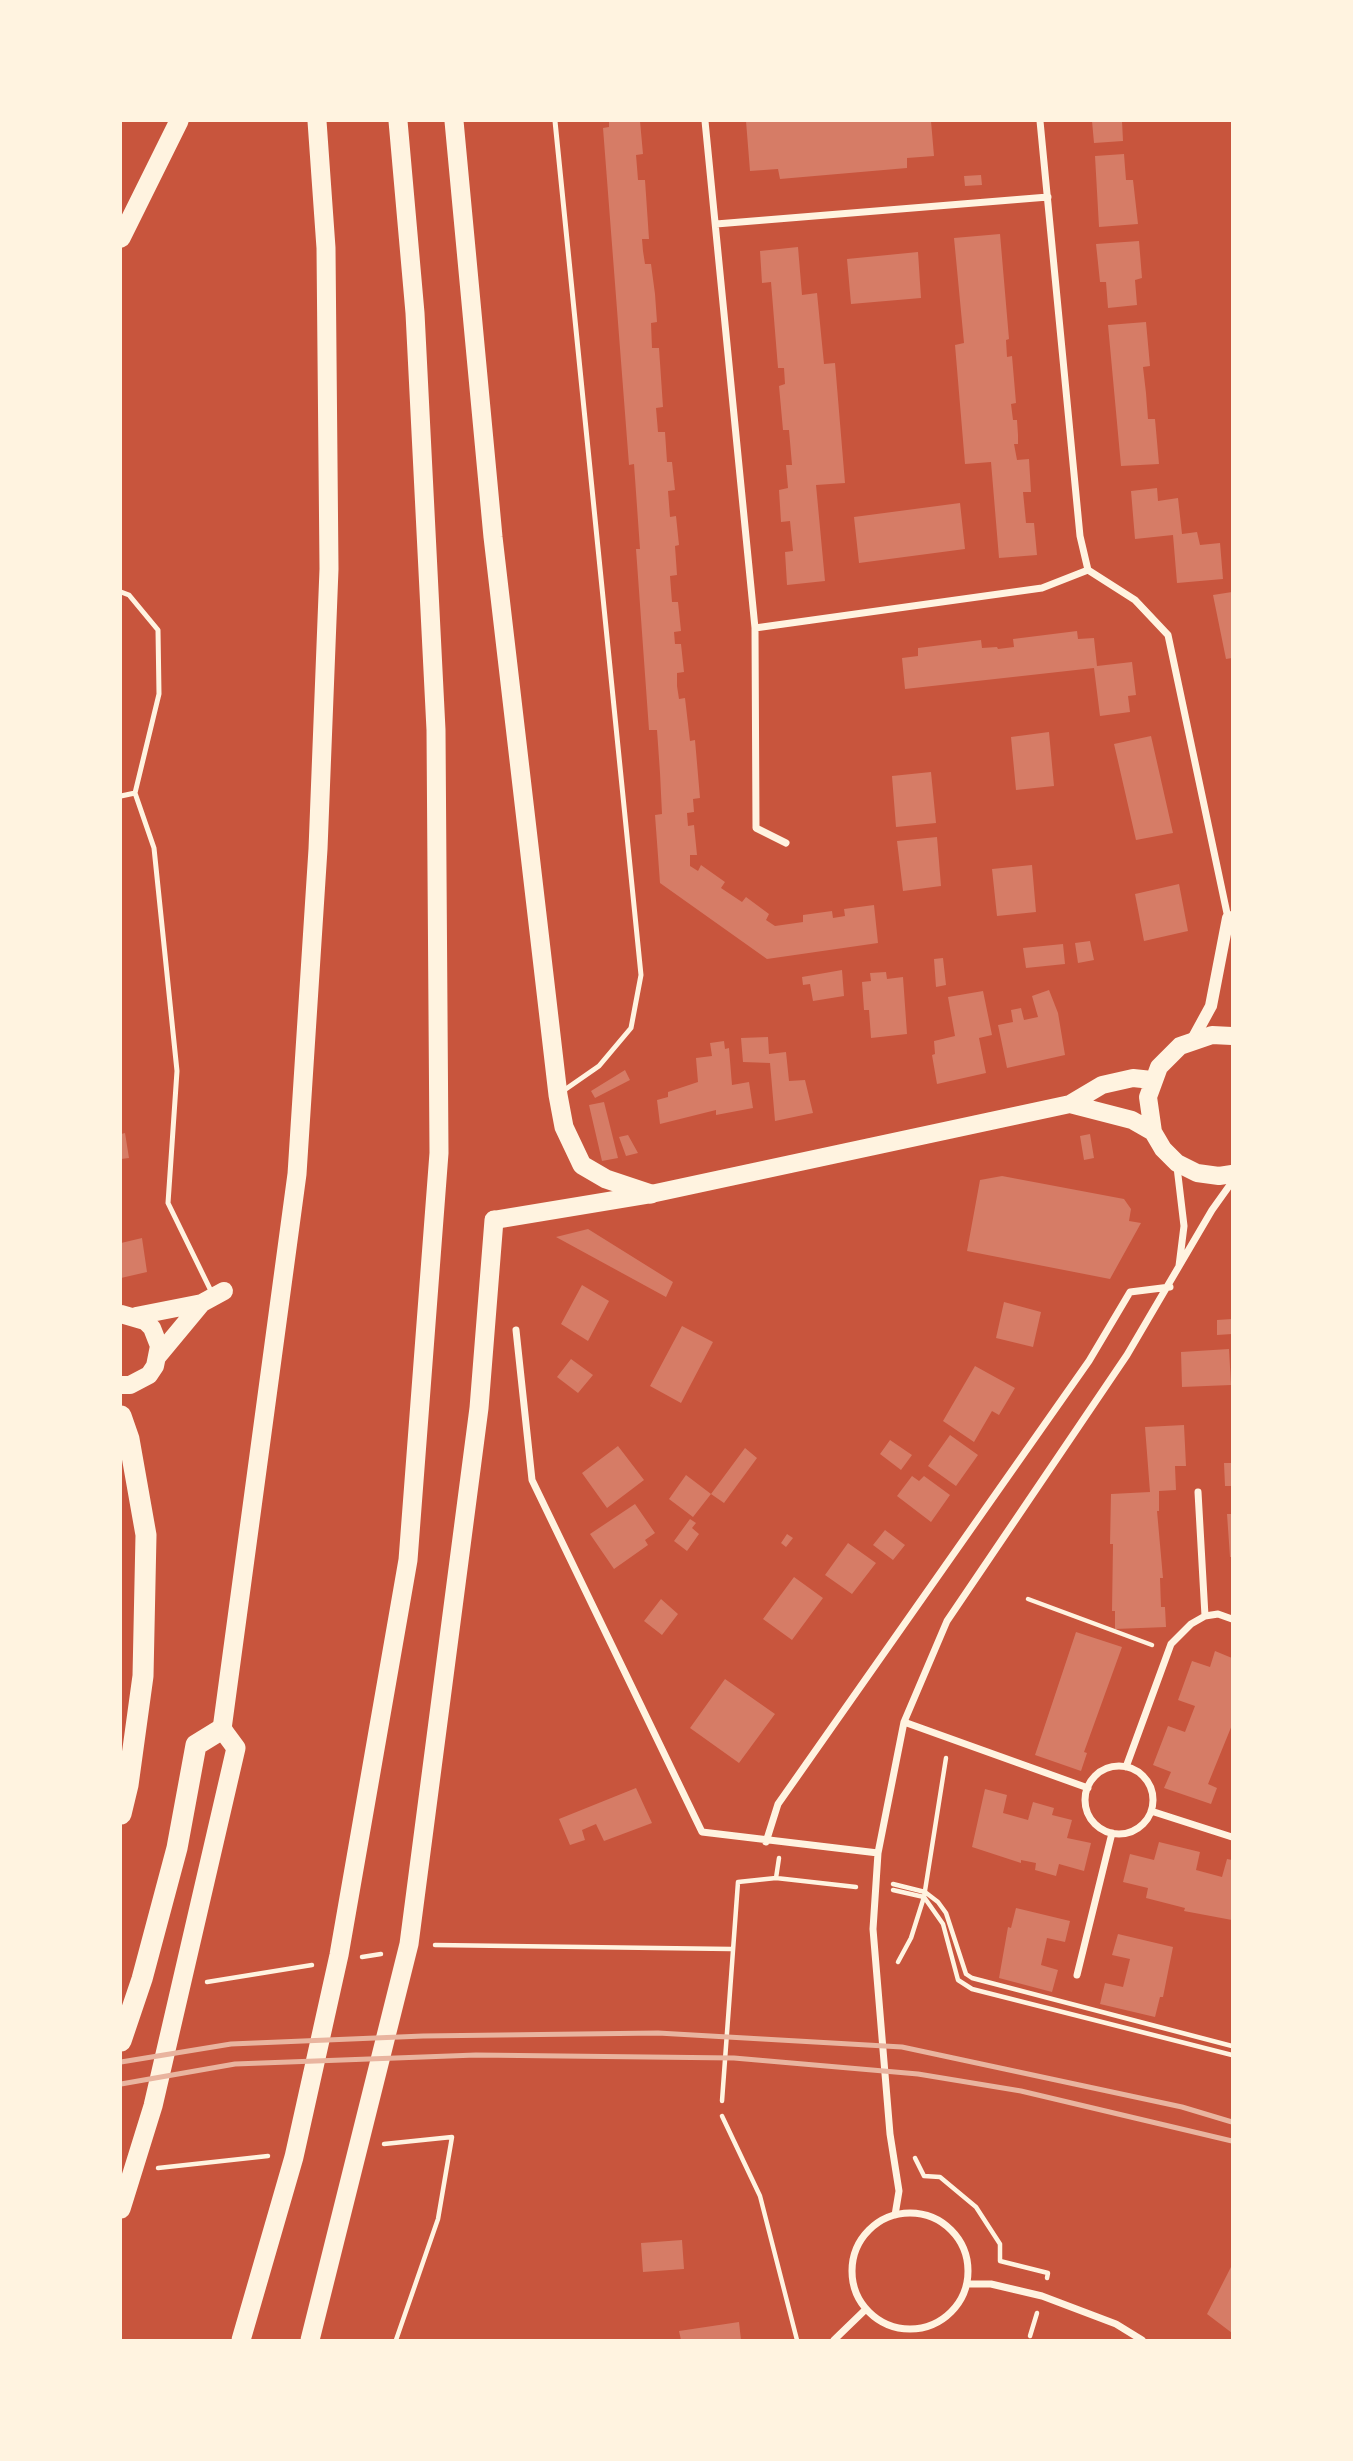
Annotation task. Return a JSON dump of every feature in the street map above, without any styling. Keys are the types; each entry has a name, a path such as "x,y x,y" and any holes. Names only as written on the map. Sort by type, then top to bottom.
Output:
{"highway":[{"path":"121,238 179,121"},
{"path":"124,2200 153,2106 188,1965 236,1748 222,1729 297,1174 318,849 329,569 326,248 317,121"},
{"path":"241,2340 294,2157 339,1955 408,1560 439,1153 436,730 415,313 398,121"},
{"path":"454,121 493,537 564,1127 582,1165 606,1179 651,1194"},
{"path":"310,2340 409,1944 478,1408 494,1220"},
{"path":"121,1416 129,1439 146,1535 143,1676 128,1786 121,1814"},
{"path":"121,2041 142,1979 177,1848 196,1745 222,1729"}],"main road":[{"path":"1232,1037 1212,1035 1193,1039 1169,1055 1152,1080 1148,1097 1153,1132 1163,1149 1177,1163 1197,1173 1219,1176 1232,1174"},
{"path":"494,1220 651,1194 1070,1104 1102,1085 1133,1078 1152,1080"},
{"path":"1070,1104 1132,1120 1153,1132"},
{"path":"129,1315 213,1296"},
{"path":"121,1385 130,1385 149,1375 158,1356 213,1296"},
{"path":"129,1315 152,1328 159,1346 158,1356"}],"street":[{"path":"705,121 755,628 756,828 786,843"},
{"path":"1040,121 1080,536 1088,570 1135,600 1168,635 1230,918 1211,1006 1193,1039"},
{"path":"716,223 1048,197"},
{"path":"755,628 1042,588 1088,570"},
{"path":"1177,1163 1184,1226 1179,1268"},
{"path":"895,2215 899,2191 890,2134 873,1929 878,1853 904,1722 947,1621 1127,1355 1170,1287 1223,1192 1232,1182"},
{"path":"766,1842 778,1804 1089,1361 1130,1293 1170,1287"},
{"path":"516,1330 532,1480 702,1832 766,1842 878,1853"},
{"path":"1198,1492 1205,1616"},
{"path":"1126,1766 1171,1644 1191,1624 1205,1616 1218,1614 1232,1619"},
{"path":"904,1722 1088,1788"},
{"path":"1116,1766 1126,1766 1146,1778 1153,1800 1151,1811 1140,1827 1112,1833 1093,1821 1086,1799 1088,1788 1099,1773 1116,1766"},
{"path":"1151,1811 1232,1836"},
{"path":"1077,1975 1112,1833"},
{"path":"895,2215 924,2216 951,2229 962,2245 968,2265 967,2284 960,2302 948,2316 933,2325 914,2330 896,2328 879,2321 866,2309 855,2292 852,2273 854,2254 863,2237 877,2223 895,2215"},
{"path":"967,2284 991,2284 1042,2296 1116,2324 1142,2340"},
{"path":"834,2340 866,2309"}],"lane":[{"path":"555,121 641,975 631,1028 599,1066 558,1094"},
{"path":"121,592 129,595 158,630 159,694 135,793 154,848 177,1071 168,1203 213,1296"},
{"path":"121,796 135,793"}],"path":[{"path":"1028,1599 1168,1651"},
{"path":"898,1972 897,1958 911,1937 925,1895 947,1756"},
{"path":"722,2101 738,1882 776,1878 874,1886 902,1885 925,1895 946,1913 966,1974 972,1978 1232,2046"},
{"path":"925,1895 943,1924 958,1980 972,1989 1232,2055"},
{"path":"722,2116 760,2196 797,2340"},
{"path":"396,2340 438,2219 452,2137"},
{"path":"911,2146 924,2176 940,2177 976,2207 1000,2244 1000,2261 1048,2273 1030,2336"}],"building":[{"path":"609,121 640,121 643,154 636,155 638,180 645,180 649,239 642,239 645,264 651,264 655,294 657,322 651,323 652,348 659,348 663,407 656,408 658,432 665,432 667,462 672,462 675,490 668,491 670,517 676,516 679,545 675,546 677,575 670,576 672,602 678,602 681,631 674,632 675,644 681,644 684,672 677,673 677,686 679,699 685,698 690,741 695,740 700,798 693,799 694,812 687,813 688,826 694,825 697,855 690,855 690,866 698,871 701,865 725,882 721,888 742,902 746,897 769,914 766,920 775,926 803,922 803,915 832,911 833,918 845,916 844,909 874,905 878,943 767,959 660,883 655,815 662,814 660,773 657,730 649,730 636,549 640,549 634,464 629,465 603,128 609,127"},
{"path":"746,121 931,121 934,156 907,158 907,168 780,179 778,169 750,171"},
{"path":"1092,121 1122,121 1123,141 1094,143"},
{"path":"1124,154 1126,180 1133,180 1138,224 1099,227 1095,156"},
{"path":"981,175 982,185 965,186 964,176"},
{"path":"1000,234 1009,339 1006,340 1007,357 1012,356 1016,403 1011,404 1013,420 1017,420 1018,444 1014,444 1017,460 1029,459 1031,492 1023,492 1026,523 1034,523 1037,555 999,558 991,462 965,464 955,345 964,343 954,238"},
{"path":"1139,241 1142,278 1135,280 1137,305 1108,308 1106,282 1100,282 1096,244"},
{"path":"798,247 802,295 817,293 824,364 835,363 845,483 816,485 825,581 787,585 785,552 793,551 790,521 781,522 779,490 788,488 786,465 792,465 789,430 783,430 779,386 785,384 784,368 778,368 771,282 762,283 760,251"},
{"path":"918,252 921,298 851,304 847,259"},
{"path":"1146,322 1150,366 1143,367 1148,419 1155,419 1159,464 1121,466 1108,325"},
{"path":"1157,488 1158,501 1178,498 1182,534 1197,532 1200,545 1220,543 1223,579 1177,583 1173,535 1135,539 1131,491"},
{"path":"960,503 965,549 859,563 854,517"},
{"path":"1232,592 1232,658 1226,659 1213,595"},
{"path":"1077,631 1078,639 1094,638 1097,666 1132,662 1136,695 1128,696 1130,712 1100,716 1094,668 905,689 902,658 918,656 918,648 981,640 982,648 998,649 1014,647 1013,639"},
{"path":"1049,732 1054,786 1016,790 1011,737"},
{"path":"1151,736 1173,833 1136,840 1114,744"},
{"path":"931,772 936,823 896,827 892,776"},
{"path":"937,837 941,886 903,891 897,841"},
{"path":"1032,865 1036,912 997,916 992,869"},
{"path":"1179,884 1188,931 1144,941 1135,894"},
{"path":"1090,941 1094,960 1078,963 1075,943"},
{"path":"1063,944 1065,964 1026,968 1023,948"},
{"path":"943,958 946,985 936,987 934,959"},
{"path":"842,970 844,996 813,1001 810,984 803,985 802,977"},
{"path":"886,972 887,979 903,977 907,1034 871,1038 869,1010 864,1010 862,982 871,981 870,973"},
{"path":"1049,990 1058,1013 1065,1055 1007,1068 998,1025 1013,1022 1011,1010 1021,1008 1024,1020 1038,1017 1032,996"},
{"path":"983,991 992,1035 979,1038 986,1073 937,1084 932,1055 935,1054 934,1041 955,1036 948,997"},
{"path":"768,1037 769,1054 786,1052 789,1081 805,1080 813,1113 775,1121 770,1063 743,1062 741,1038"},
{"path":"724,1041 725,1049 729,1048 732,1085 749,1082 753,1108 716,1115 716,1110 660,1124 657,1100 668,1097 668,1092 698,1082 696,1058 712,1056 710,1043"},
{"path":"625,1070 630,1080 595,1098 591,1091"},
{"path":"604,1102 618,1158 602,1161 589,1105"},
{"path":"125,1133 129,1158 121,1159 121,1134"},
{"path":"1090,1134 1094,1158 1084,1160 1080,1136"},
{"path":"628,1135 638,1153 626,1156 619,1137"},
{"path":"1002,1176 1124,1199 1131,1209 1129,1221 1141,1223 1110,1279 967,1251 980,1180"},
{"path":"588,1229 673,1282 666,1297 556,1237"},
{"path":"142,1238 147,1272 121,1278 121,1243"},
{"path":"582,1285 609,1301 588,1341 561,1324"},
{"path":"1004,1302 1041,1312 1033,1347 996,1338"},
{"path":"1232,1319 1232,1334 1217,1335 1217,1320"},
{"path":"682,1326 713,1342 681,1403 650,1386"},
{"path":"1229,1349 1231,1385 1182,1387 1181,1352"},
{"path":"571,1359 593,1375 578,1393 557,1377"},
{"path":"975,1366 1015,1388 999,1415 992,1411 974,1442 943,1421"},
{"path":"1184,1425 1186,1466 1175,1466 1176,1490 1159,1491 1157,1511 1163,1578 1160,1578 1161,1607 1165,1607 1166,1627 1115,1629 1115,1611 1112,1611 1113,1544 1110,1544 1111,1494 1150,1492 1145,1427"},
{"path":"950,1435 978,1455 956,1486 928,1466"},
{"path":"890,1440 912,1455 901,1470 880,1454"},
{"path":"618,1446 644,1480 607,1508 582,1473"},
{"path":"745,1448 757,1458 724,1503 711,1494"},
{"path":"1224,1463 1232,1463 1232,1486 1225,1486"},
{"path":"686,1475 711,1494 693,1517 669,1499"},
{"path":"912,1476 919,1481 924,1476 950,1495 931,1522 897,1496"},
{"path":"635,1504 655,1533 645,1540 648,1545 614,1569 590,1534"},
{"path":"1227,1514 1232,1514 1232,1557 1230,1557"},
{"path":"690,1519 696,1523 692,1528 699,1534 687,1551 674,1541"},
{"path":"885,1530 905,1545 893,1560 873,1545"},
{"path":"787,1534 793,1538 786,1547 781,1543"},
{"path":"848,1543 876,1563 852,1594 825,1575"},
{"path":"794,1577 823,1598 792,1640 763,1619"},
{"path":"661,1599 678,1614 662,1635 644,1621"},
{"path":"1076,1632 1122,1647 1084,1752 1087,1753 1081,1771 1035,1755"},
{"path":"1215,1651 1232,1658 1232,1725 1208,1784 1217,1788 1211,1804 1164,1788 1171,1772 1153,1765 1168,1726 1185,1732 1195,1706 1178,1700 1192,1661 1210,1667"},
{"path":"725,1679 775,1714 739,1763 690,1728"},
{"path":"636,1788 652,1823 604,1841 596,1824 582,1830 585,1840 570,1845 559,1819"},
{"path":"985,1789 1007,1795 1003,1813 1028,1820 1033,1802 1054,1808 1052,1815 1072,1820 1067,1838 1091,1843 1084,1871 1059,1864 1056,1876 1035,1870 1036,1863 1021,1860 1021,1863 972,1847"},
{"path":"1159,1842 1200,1852 1196,1870 1222,1877 1227,1859 1232,1860 1232,1920 1184,1911 1185,1908 1146,1898 1148,1888 1123,1882 1130,1854 1154,1860"},
{"path":"1016,1908 1070,1921 1065,1942 1047,1938 1041,1965 1058,1970 1052,1992 999,1978 1008,1927 1011,1928"},
{"path":"1118,1934 1173,1947 1163,1997 1160,1997 1155,2017 1100,2004 1105,1983 1123,1987 1130,1959 1112,1955"},
{"path":"682,2240 684,2269 643,2272 641,2243"},
{"path":"1232,2265 1232,2333 1207,2314"},
{"path":"739,2322 741,2340 681,2340 679,2331"}],"railway":[{"path":"121,2062 231,2044 423,2036 658,2033 902,2047 1182,2107 1232,2122"},
{"path":"121,2084 235,2064 476,2055 734,2058 918,2074 1021,2091 1232,2141"}]}
